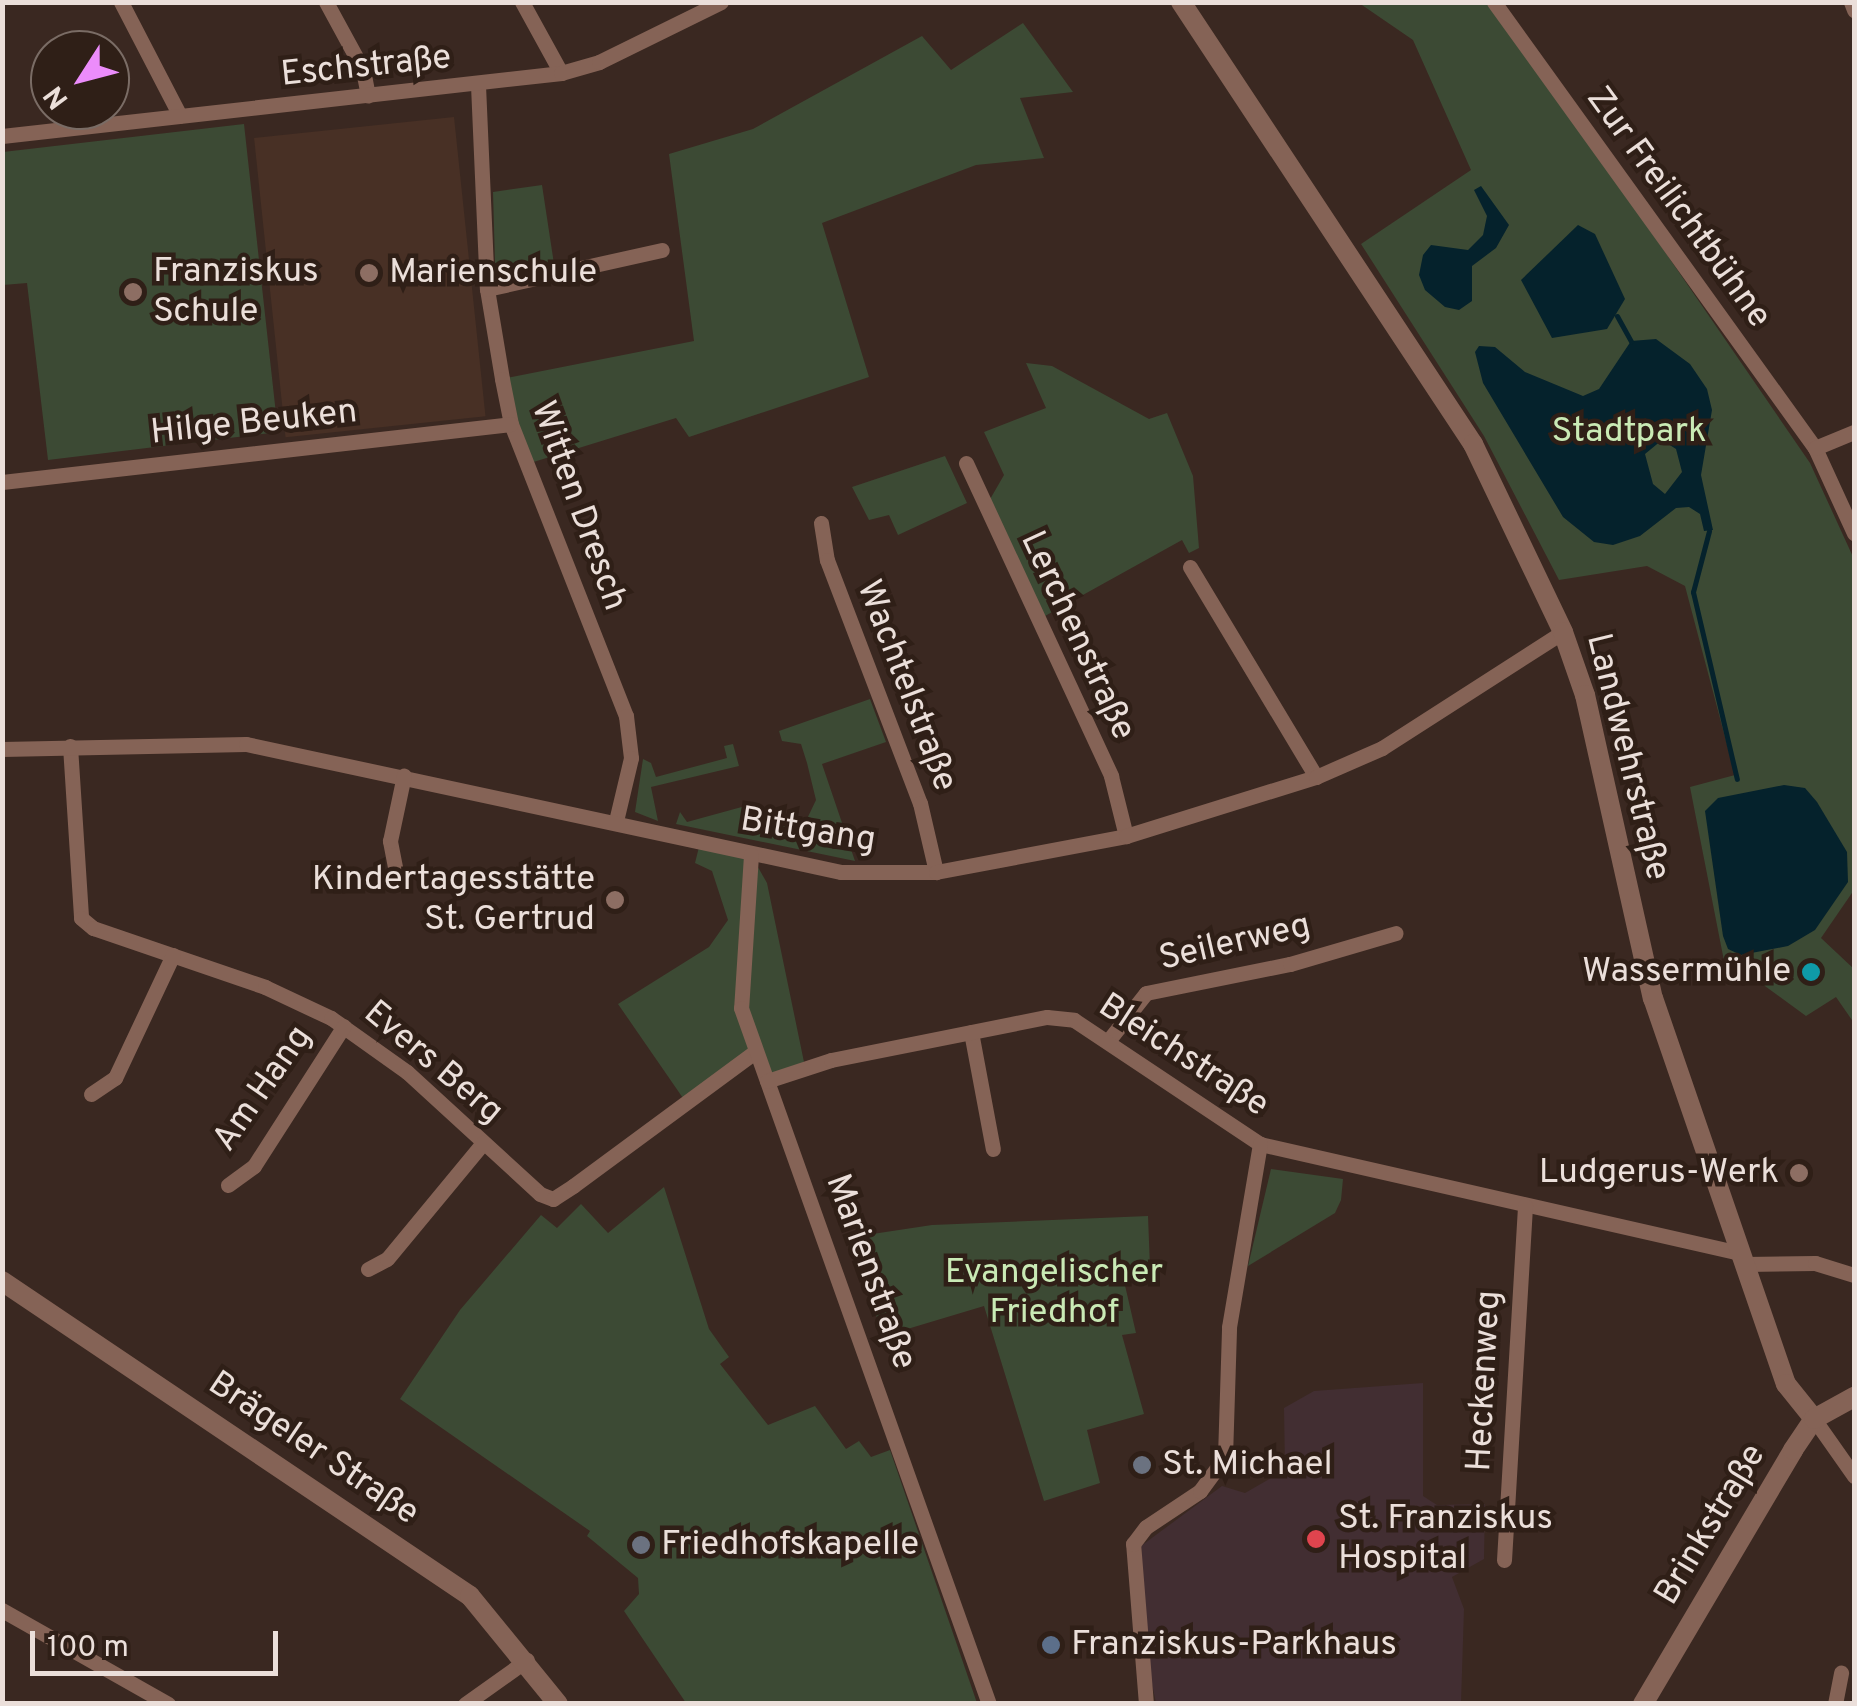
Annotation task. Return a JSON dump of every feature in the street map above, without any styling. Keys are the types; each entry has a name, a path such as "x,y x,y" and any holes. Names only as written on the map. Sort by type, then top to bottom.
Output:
{"street":[{"path":"121,2 180,116"},
{"path":"326,2 363,70 368,96"},
{"path":"522,2 560,73"},
{"name":"Landwehrstraße","path":"1181,2 1474,444 1562,632 1584,695 1646,976 1786,1384 1814,1419"},
{"name":"Zur Freilichtbühne","path":"1494,2 1815,448 1854,533"},
{"path":"1852,2 1854,10"},
{"name":"Eschstraße","path":"2,136 560,73 715,4"},
{"name":"Witten Dresch","path":"478,85 487,289 512,424 626,716 631,758 616,821"},
{"path":"487,289 662,250"},
{"name":"Hilge Beuken","path":"2,482 512,424"},
{"path":"1815,448 1854,432"},
{"name":"Lerchenstraße","path":"966,463 1111,776 1126,836"},
{"name":"Wachtelstraße","path":"820,522 827,560 920,804 936,872"},
{"path":"1190,567 1316,777"},
{"name":"Bittgang","path":"2,750 246,744 841,872 936,872 1126,836 1316,777 1382,748 1562,632"},
{"name":"Evers Berg","path":"70,746 81,918 93,928 265,987 344,1026 407,1072 483,1144 554,1200 755,1052"},
{"path":"396,872 390,841 404,775"},
{"name":"Marienstraße","path":"751,855 738,988 755,1052 989,1704"},
{"name":"Seilerweg","path":"1108,1041 1146,993 1290,964 1396,933"},
{"path":"91,1094 115,1078 173,955"},
{"name":"Bleichstraße","path":"766,1082 831,1060 1047,1017 1074,1020 1260,1144 1743,1258 1815,1263 1854,1275"},
{"name":"Am Hang","path":"228,1184 254,1166 344,1026"},
{"path":"971,1032 993,1150"},
{"path":"368,1269 388,1258 483,1144"},
{"path":"1146,1704 1133,1544 1146,1527 1200,1491 1226,1457 1229,1327 1260,1144"},
{"name":"Heckenweg","path":"1504,1560 1524,1206"},
{"name":"Brägeler Straße","path":"2,1280 458,1588 527,1660 558,1704"},
{"path":"1854,1397 1814,1419 1854,1476"},
{"name":"Brinkstraße","path":"1643,1704 1814,1419"},
{"path":"2,1610 168,1704"},
{"path":"465,1704 527,1660"},
{"path":"1835,1704 1841,1673"}],"shaded area":[{"name":"Marienschule","path":"454,117 485,416 286,437 254,138"},
{"name":"St. Franziskus Hospital","path":"1423,1383 1423,1496 1437,1505 1485,1504 1484,1559 1452,1577 1464,1609 1461,1703 1156,1703 1146,1655 1141,1546 1222,1486 1245,1493 1285,1470 1284,1408 1314,1391"}],"green space":[{"name":"Stadtpark","path":"1359,3 1494,3 1810,463 1854,559 1854,890 1821,938 1854,969 1854,1023 1836,997 1806,1016 1736,965 1725,966 1690,787 1735,775 1685,586 1647,566 1559,580 1484,436 1361,244 1471,170 1413,40"},
{"path":"1023,23 1073,92 1020,98 1044,158 976,165 822,223 869,377 689,437 676,418 527,464 502,379 694,341 669,154 753,129 922,36 951,70"},
{"name":"Franziskus Schule","path":"244,124 278,432 48,460 27,283 3,285 3,152"},
{"path":"542,185 554,264 504,273 495,263 493,192"},
{"path":"1026,363 1052,366 1149,419 1167,413 1193,476 1199,548 1189,553 1182,540 1045,616 989,501 1004,475 984,432 1046,408"},
{"path":"945,456 967,503 898,535 889,515 869,520 852,487"},
{"path":"870,699 886,742 822,764 855,861 676,824 680,812 687,822 749,805 755,825 784,818 787,826 806,821 816,800 807,763 801,744 782,741 779,731"},
{"path":"733,744 739,766 651,787 658,821 635,812 643,759 651,763 656,777 727,758 724,746"},
{"path":"700,843 751,855 767,883 804,1062 767,1081 755,1053 685,1101 618,1004 709,947 728,920 712,871 695,863"},
{"path":"1271,1169 1343,1179 1341,1200 1335,1213 1248,1266"},
{"path":"664,1187 709,1329 729,1357 720,1364 768,1425 815,1406 846,1449 859,1441 871,1457 890,1450 977,1703 686,1703 624,1611 639,1594 638,1578 587,1536 590,1531 400,1399 460,1310 541,1215 557,1228 581,1204 608,1233"},
{"name":"Evangelischer Friedhof","path":"1148,1216 1150,1267 1121,1268 1136,1333 1122,1335 1144,1414 1087,1430 1100,1483 1044,1501 984,1306 884,1336 846,1238 932,1225"}],"water":[{"path":"1481,186 1509,225 1496,248 1472,266 1472,301 1459,310 1445,307 1425,290 1419,275 1423,255 1431,245 1468,250 1483,235 1487,216 1474,190"},
{"path":"1578,225 1595,234 1625,299 1607,329 1552,338 1521,280"},
{"path":"1656,339 1690,364 1707,389 1712,410 1701,475 1713,530 1704,531 1700,514 1689,507 1676,508 1640,536 1613,545 1594,542 1563,517 1483,383 1475,352 1479,346 1495,347 1525,372 1583,396 1599,389 1631,341","holes":["1662,440 1676,449 1682,472 1665,494 1653,484 1645,454"]},
{"path":"1784,785 1805,788 1817,802 1847,852 1848,882 1815,930 1788,946 1741,955 1728,949 1723,936 1705,811 1718,798"}],"waterway":[{"path":"1617,316 1631,341"},
{"path":"1709,531 1693,592 1737,779"}],"place":[{"name":"Marienschule","path":"369,273"},
{"name":"Franziskus Schule","path":"133,292"},
{"name":"Kindertagesstätte St. Gertrud","path":"615,900"},
{"name":"Wassermühle","path":"1811,972"},
{"name":"Ludgerus-Werk","path":"1799,1173"},
{"name":"St. Michael","path":"1142,1465"},
{"name":"St. Franziskus Hospital","path":"1316,1539"},
{"name":"Friedhofskapelle","path":"641,1545"},
{"name":"Franziskus-Parkhaus","path":"1051,1645"}]}
